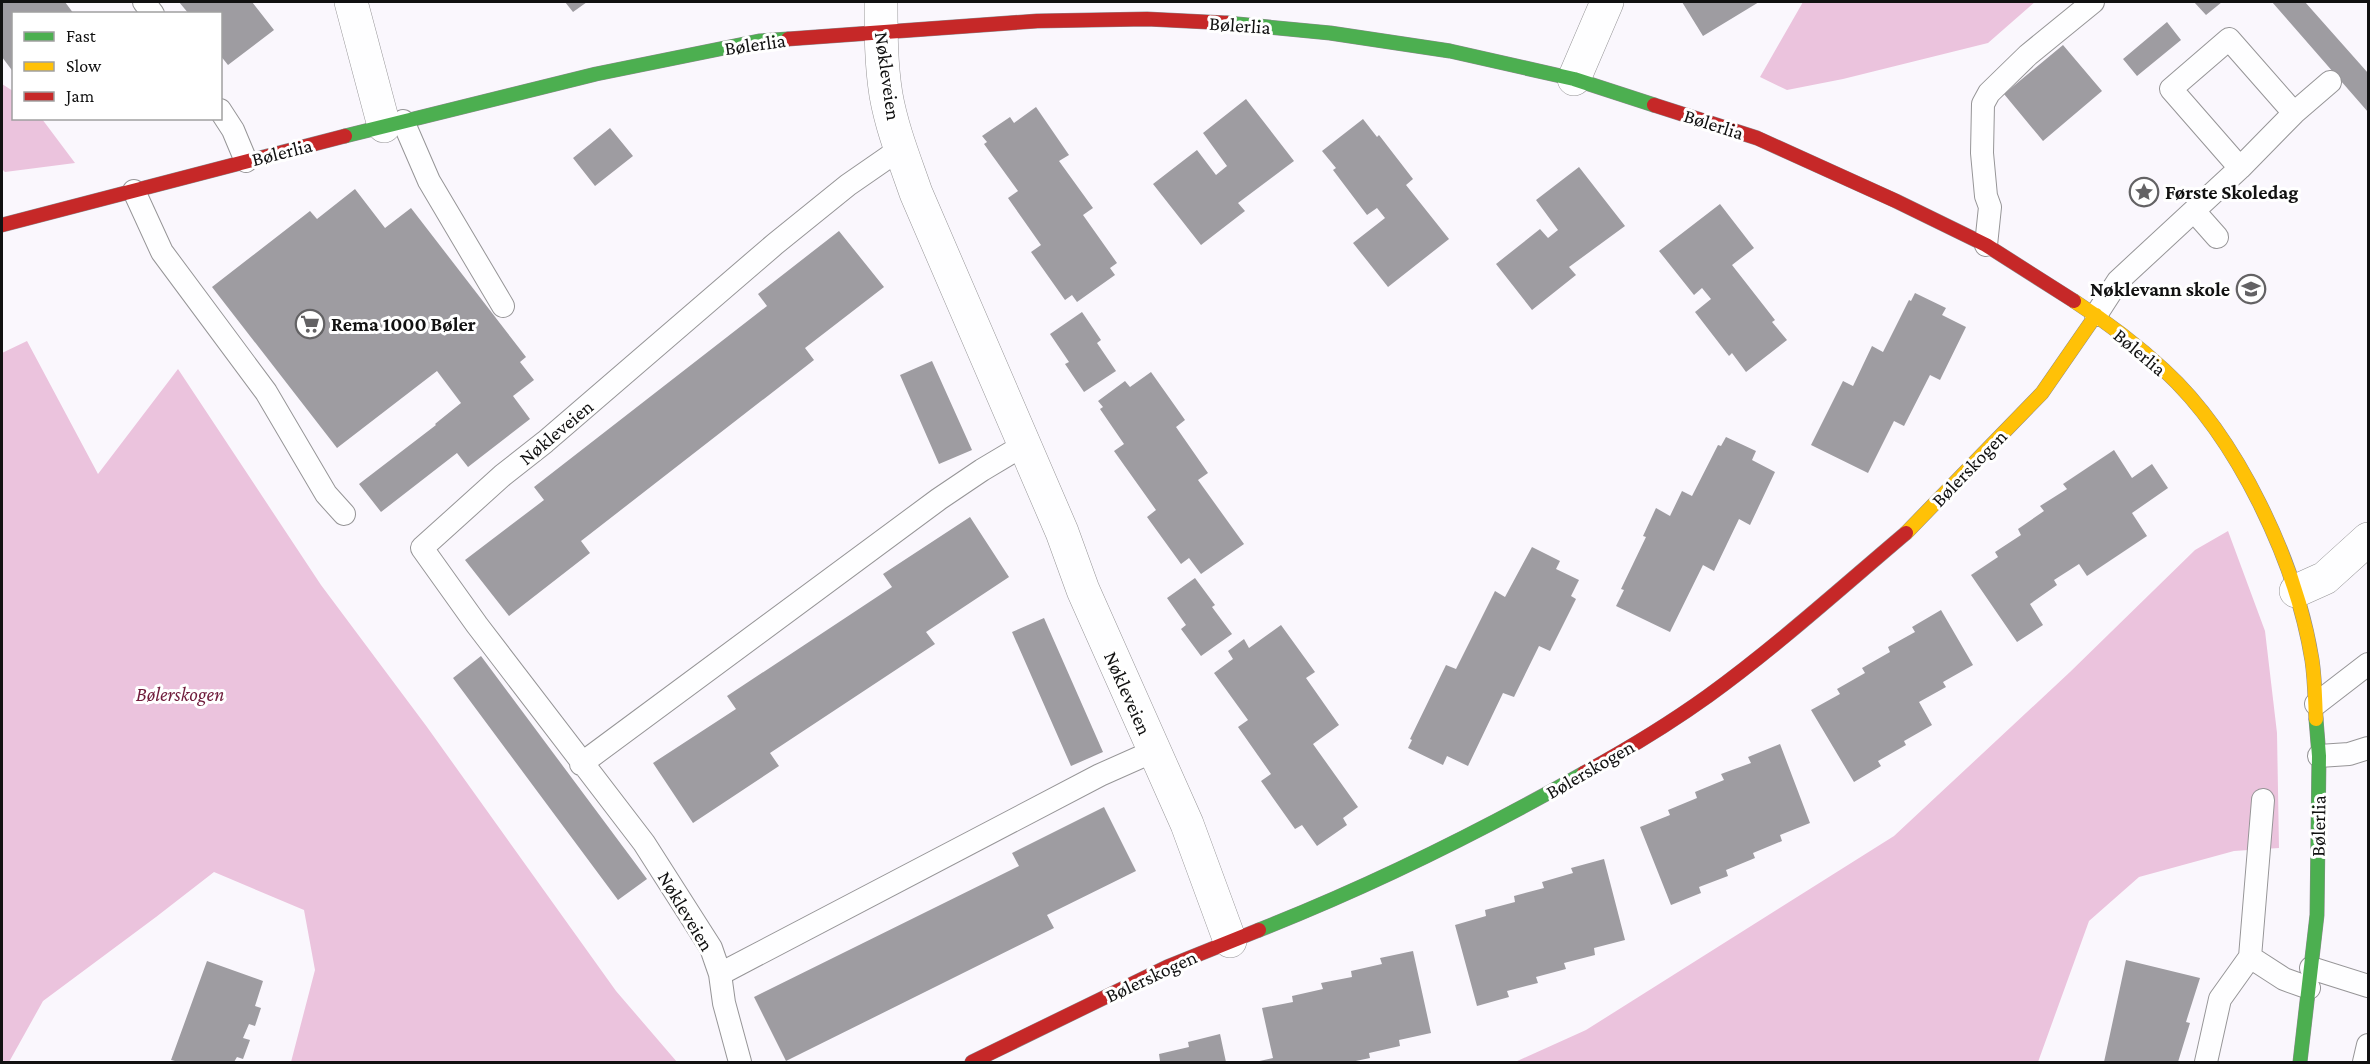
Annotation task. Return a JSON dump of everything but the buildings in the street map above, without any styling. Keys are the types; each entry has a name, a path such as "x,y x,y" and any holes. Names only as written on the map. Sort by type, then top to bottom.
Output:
{"street":[{"path":"351,2 394,123"},
{"path":"1574,79 1607,2"},
{"name":"Bølerlia","path":"3,222 596,74 881,17 1048,21 1147,19 1244,24 1330,33 1450,51 1574,79 1757,138 1986,245 2096,315 2164,370 2192,400 2219,435 2268,523 2296,591 2312,661 2319,756 2317,915 2300,1062"},
{"name":"Nøkleveien","path":"881,17 886,96 900,149 916,194 1062,532 1083,590 1186,824 1230,941"},
{"name":"Bølerskogen","path":"972,1062 1167,967 1341,898 1494,824 1624,751 1708,696 1907,532 2042,393 2096,315"},
{"path":"2296,591 2325,578 2368,539"}],"lane":[{"path":"1986,245 1990,207 1986,196 1982,153 1983,104 1989,93 2028,55 2093,2"},
{"path":"2240,168 2171,89 2229,39 2294,113"},
{"path":"2096,315 2118,281 2240,168 2294,113 2330,82"},
{"path":"222,113 233,130 246,161"},
{"path":"394,123 503,306"},
{"name":"Nøkleveien","path":"720,974 711,948 644,843 581,764 422,548 503,475 545,442 775,244 848,185 900,149"},
{"path":"134,191 162,252 266,392 326,494 344,514"},
{"path":"2194,211 2217,237"},
{"path":"581,764 939,499 1024,445"},
{"path":"2316,705 2368,664"},
{"path":"2319,756 2349,754 2368,748"},
{"path":"740,1062 724,1003 720,974 1100,775 1154,751"},
{"path":"2206,1062 2220,999 2250,957 2264,800"},
{"path":"2250,957 2284,979 2310,979 2368,986"},
{"path":"2364,1062 2368,1045"}],"green space":[{"path":"1803,2 2035,2 1988,43 1843,79 1787,90 1760,77"},
{"path":"2,84 12,90 12,120 43,120 75,163 5,172 2,169"},
{"name":"Bølerskogen","path":"27,341 98,474 178,369 321,585 427,727 616,991 677,1062 291,1062 315,970 304,910 214,872 43,1001 9,1062 2,1062 2,353"},
{"path":"2228,531 2265,631 2277,733 2279,848 2234,851 2139,877 2089,921 2038,1062 1515,1062 1586,1030 1894,836 2070,672 2195,550"}],"traffic: fast":[{"path":"1227,23 1330,33 1450,51 1574,79 1654,105"},
{"path":"345,136 596,74 759,41 788,39"},
{"path":"2300,1062 2317,915 2319,756 2316,719"},
{"path":"1259,930 1343,895 1424,857 1505,817 1584,773"}],"traffic: slow":[{"path":"2074,301 2120,333 2164,370 2191,398 2216,430 2239,466 2260,504 2293,583 2312,660 2316,719"},
{"path":"1906,533 2042,393 2096,315"}],"traffic: jam":[{"path":"788,39 1037,21 1147,19 1227,23"},
{"path":"1654,105 1757,138 1896,201 1986,245 2074,301"},
{"path":"2,225 345,136"},
{"path":"1584,773 1663,727 1734,677 1906,533"},
{"path":"972,1062 1167,967 1259,930"}],"place":[{"name":"Første Skoledag","path":"2144,192"},
{"name":"Nøklevann skole","path":"2251,289"},
{"name":"Rema 1000 Bøler","path":"310,324"}]}
